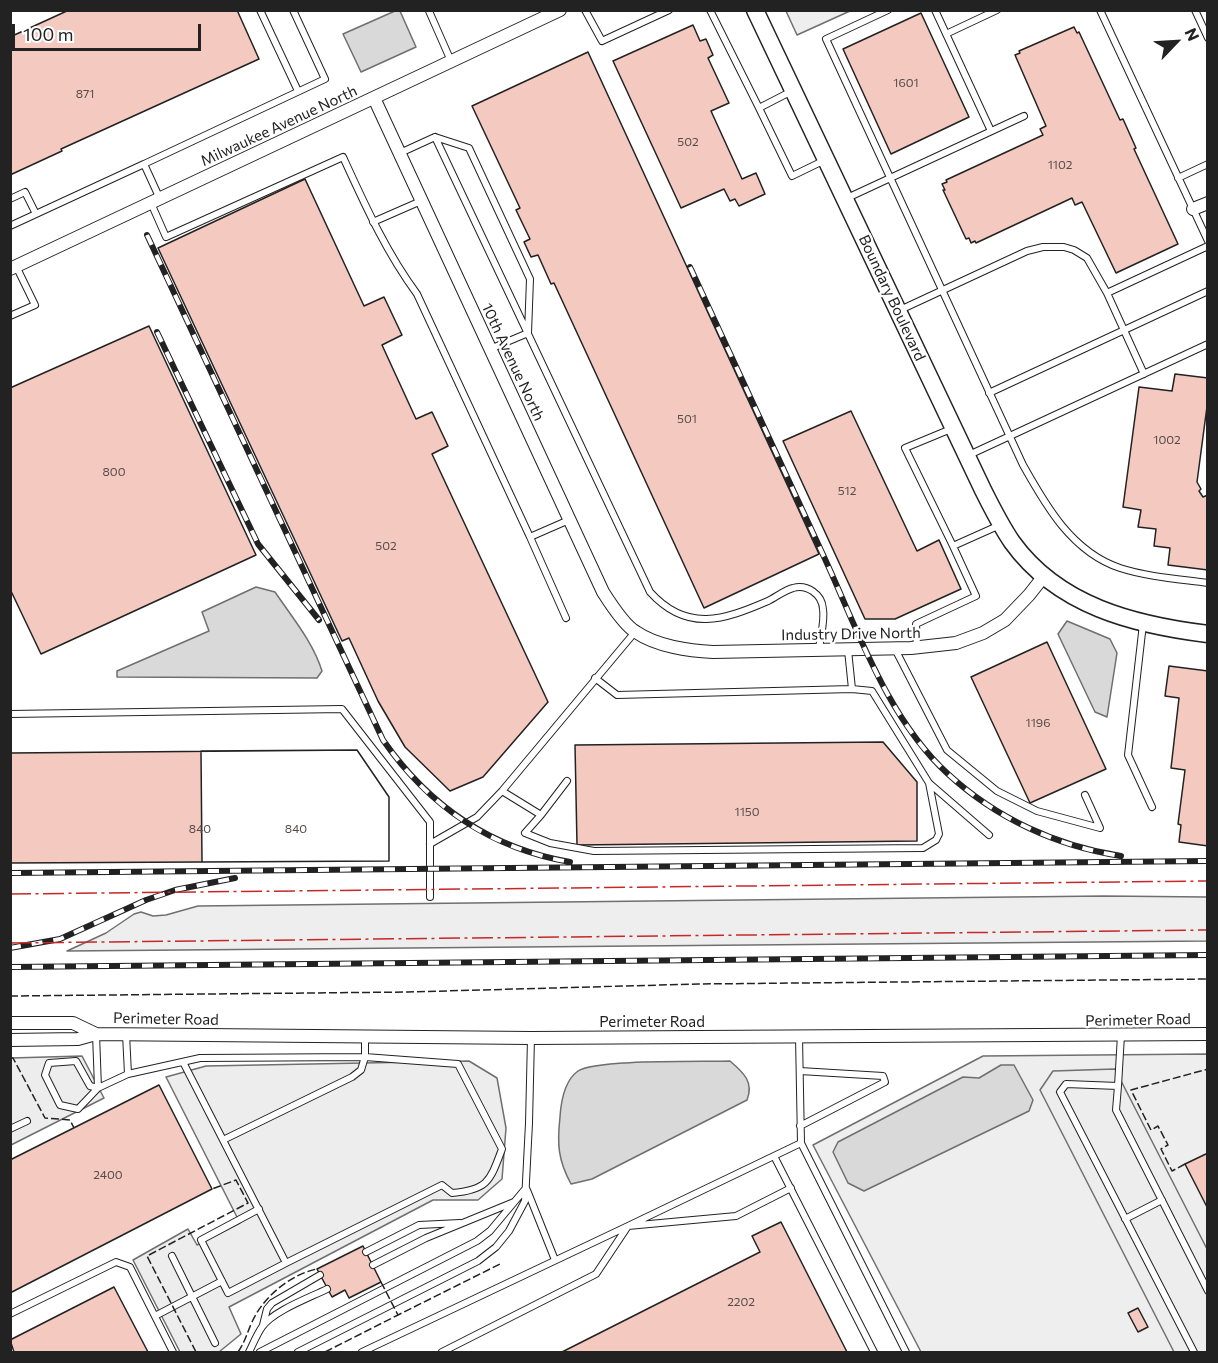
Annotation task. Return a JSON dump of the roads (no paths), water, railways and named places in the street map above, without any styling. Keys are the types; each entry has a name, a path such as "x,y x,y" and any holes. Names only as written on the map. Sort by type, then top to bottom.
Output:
{"street":[{"name":"Milwaukee Avenue North","path":"13,267 560,10"},
{"name":"Boundary Boulevard","path":"755,10 1001,525 1026,559 1044,576 1076,598 1119,618 1208,634"},
{"name":"10th Avenue North","path":"374,98 609,602 635,632"},
{"path":"1193,209 1208,203"},
{"name":"Industry Drive North","path":"635,632 676,648 699,651 895,649 956,644 995,627 1014,612 1044,576"},
{"name":"Perimeter Road","path":"10,1023 73,1023 96,1034"},
{"name":"Perimeter Road","path":"10,1040 78,1040 96,1034 531,1038 1208,1034"}],"lane":[{"path":"260,10 298,91"},
{"path":"10,226 325,79 293,10"},
{"path":"430,10 451,62"},
{"path":"585,10 602,41 669,10"},
{"path":"710,10 792,176 826,159"},
{"path":"888,10 826,39 942,291 1041,498 1067,532 1104,562 1160,577 1208,583"},
{"path":"935,10 991,131"},
{"path":"946,34 997,10"},
{"path":"1100,10 1208,241"},
{"path":"1195,10 1207,34"},
{"path":"759,108 792,91"},
{"path":"845,199 1024,116"},
{"path":"399,153 435,137 470,148 530,279 528,333"},
{"path":"435,137 650,592 663,606 678,615 696,620 714,619 747,610 788,590 803,587 817,594 823,608 819,650"},
{"path":"144,164 166,237 343,158 373,222 405,278 417,294 567,618"},
{"path":"1178,178 1208,164"},
{"path":"10,199 25,192 36,214"},
{"path":"373,222 421,201"},
{"path":"898,311 1027,251 1052,246 1074,250 1087,258 1107,293 1144,374"},
{"path":"1107,293 1208,246"},
{"path":"10,316 35,305 13,267"},
{"path":"990,393 1208,291"},
{"path":"490,349 528,333"},
{"path":"967,456 1208,344"},
{"path":"917,648 916,624 976,596 905,448 953,428"},
{"path":"530,537 570,520"},
{"path":"953,546 1001,525"},
{"path":"1143,624 1128,755 1152,807"},
{"path":"430,844 477,817 502,791 635,632"},
{"path":"895,649 947,750 997,791 1036,811 1100,828 1085,795"},
{"path":"848,650 852,689"},
{"path":"595,678 617,694 852,689 872,691 929,783 989,835"},
{"path":"10,714 342,709 430,822 430,897"},
{"path":"567,781 525,833 550,843 594,851 923,848 936,840 939,834 929,783"},
{"path":"502,791 541,815"},
{"path":"96,1034 98,1089"},
{"path":"126,1034 128,1074"},
{"path":"1120,1035 1116,1110 1208,1291"},
{"path":"223,1140 352,1077 361,1070 365,1036"},
{"path":"799,1037 801,1143 906,1353"},
{"path":"298,1353 478,1261 496,1247 509,1231 524,1207 531,1038"},
{"path":"98,1089 90,1086 76,1061 48,1063 45,1075 60,1105 78,1108 98,1089 128,1074 200,1058 364,1058 458,1064 502,1149 493,1173 482,1185 472,1191 452,1193 442,1185 228,1293 201,1240 259,1209"},
{"path":"183,1062 286,1263"},
{"path":"800,1071 883,1076 885,1082 800,1126"},
{"path":"1118,1086 1066,1084 1060,1092 1194,1353"},
{"path":"10,1130 27,1121"},
{"path":"362,1353 801,1143"},
{"path":"774,1156 874,1353"},
{"path":"260,1353 477,1241 490,1231 526,1187"},
{"path":"526,1187 555,1260"},
{"path":"628,1226 736,1216 790,1188"},
{"path":"1125,1219 1162,1200"},
{"path":"372,1265 426,1238 514,1202"},
{"path":"366,1251 419,1225 463,1223"},
{"path":"442,1353 596,1274 628,1226"},
{"path":"172,1256 215,1343"},
{"path":"10,1314 116,1262 130,1268 173,1353"},
{"path":"249,1353 262,1326 267,1309 272,1303 320,1275"},
{"path":"155,1316 222,1281"},
{"path":"262,1326 279,1313 327,1288"}],"railway":[{"path":"147,235 383,740 420,785 463,820 487,835 513,846 570,862"},
{"path":"690,267 876,673 908,727 948,774 986,804 1007,817 1028,828 1073,845 1121,856"},
{"path":"157,332 258,544 319,620"},
{"path":"10,873 1208,861"},
{"path":"10,948 60,939 146,900 175,890 235,878"},
{"path":"10,967 1208,955"}]}
